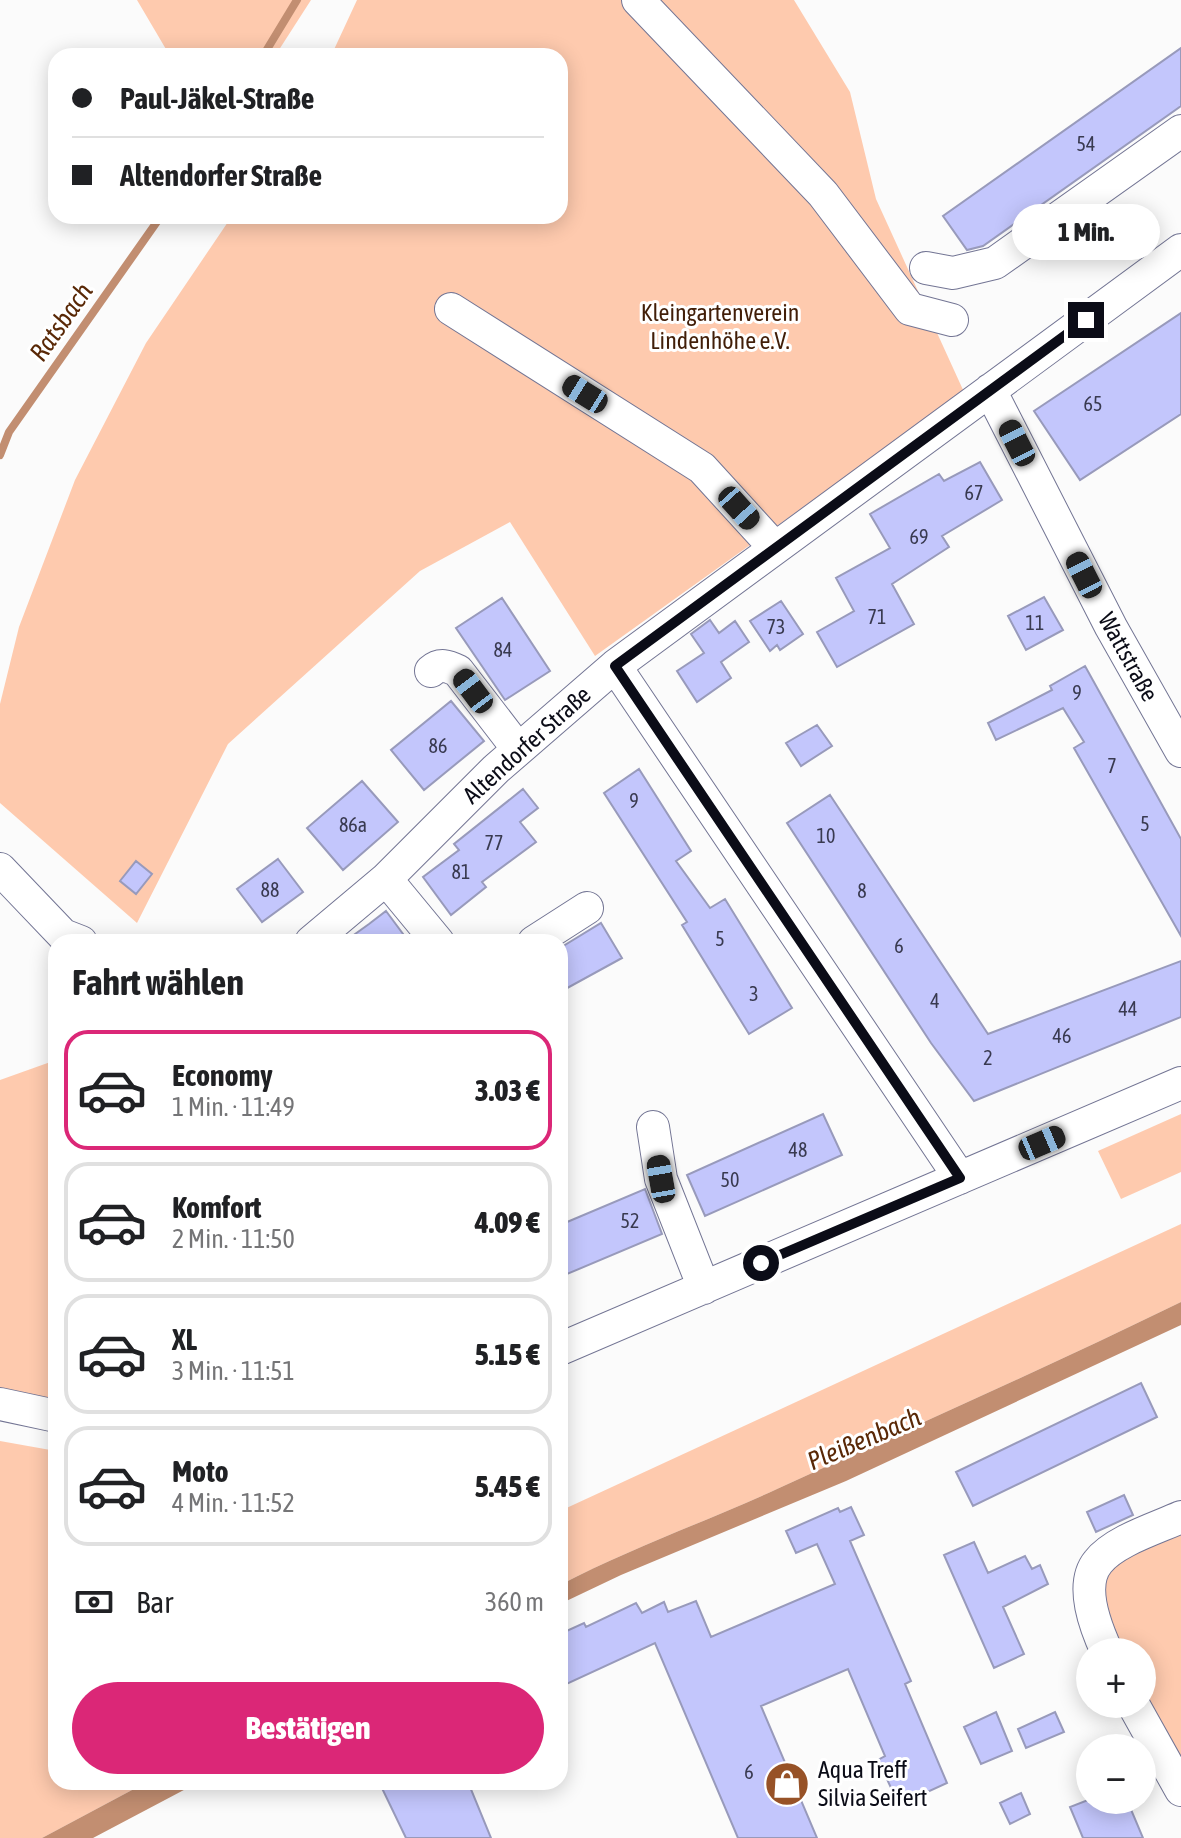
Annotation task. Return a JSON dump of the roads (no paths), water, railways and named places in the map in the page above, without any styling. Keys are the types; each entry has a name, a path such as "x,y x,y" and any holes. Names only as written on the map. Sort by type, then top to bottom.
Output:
{"street":[{"path":"638,0 823,194 910,309 952,320"},
{"path":"926,268 953,273 995,263 1181,131"},
{"name":"Altendorfer Straße","path":"321,934 386,879 518,749 615,666 1181,250"},
{"path":"451,309 702,468 775,548"},
{"name":"Wattstraße","path":"990,390 1111,627 1181,751"},
{"path":"431,671 437,666 447,666 458,671 518,749"},
{"path":"615,666 960,1178"},
{"path":"0,869 62,934"},
{"path":"386,879 431,934"},
{"path":"546,934 587,908"},
{"path":"568,1346 1181,1083"},
{"path":"653,1127 661,1179 704,1288"},
{"path":"0,1404 48,1414"},
{"path":"1102,1638 1091,1606 1090,1581 1097,1562 1118,1546 1181,1517"},
{"path":"1141,1718 1181,1790"}],"waterway":[{"name":"Ratsbach","path":"268,48 297,0"},
{"name":"Ratsbach","path":"0,455 9,432 155,224"}],"place":[{"name":"Aqua Treff Silvia Seifert","path":"787,1784"}],"park label":[{"name":"Kleingartenverein Lindenhöhe e.V.","path":"720,327"}],"water label":[{"name":"Pleißenbach","path":"864,1439"}]}
